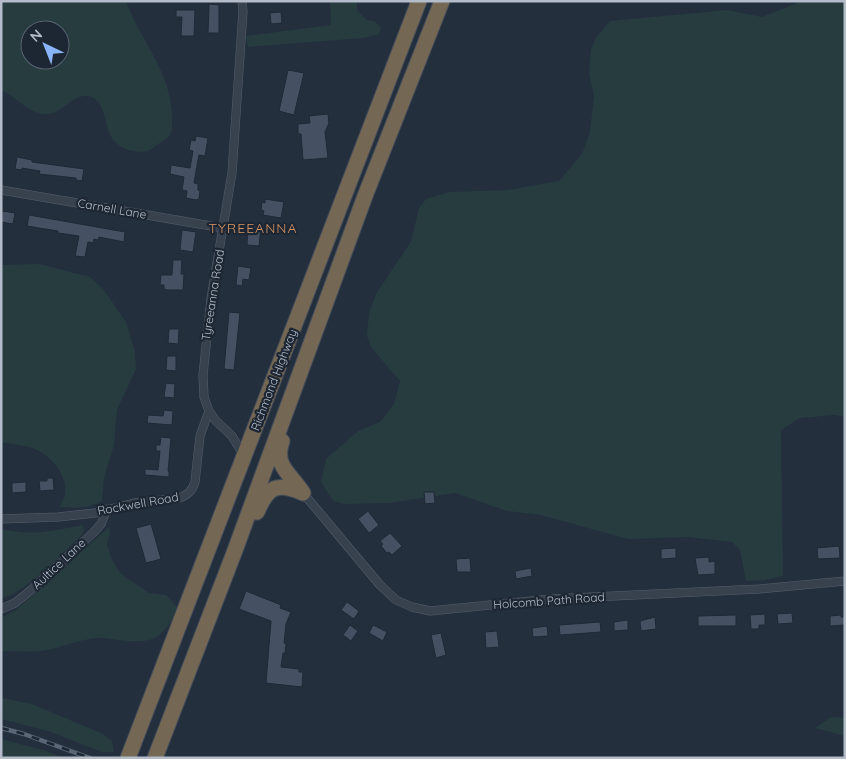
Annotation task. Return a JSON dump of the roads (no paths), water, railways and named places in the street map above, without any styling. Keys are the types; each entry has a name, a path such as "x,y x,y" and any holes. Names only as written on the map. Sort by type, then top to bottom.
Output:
{"highway":[{"name":"Richmond Highway","path":"130,752 419,1"},
{"name":"Richmond Highway","path":"156,756 234,553 365,196 442,1"},
{"path":"303,493 281,463 280,448 352,252 384,148"},
{"path":"234,553 266,496 273,489 281,486 303,493"}],"street":[{"name":"Tyreeanna Road","path":"242,1 243,11 232,173 211,299 203,391 209,411 216,421 232,436 244,456"},
{"name":"Carnell Lane","path":"1,190 223,228"},
{"name":"Rockwell Road","path":"1,519 58,517 95,513 150,500 179,498 190,493 195,482 200,436 209,411"},
{"name":"Holcomb Path Road","path":"303,493 380,585 396,600 412,607 430,611 551,599 759,589 845,581"},
{"name":"Aultice Lane","path":"1,609 15,603 31,590 94,532 101,524 107,510"}],"railway":[{"path":"1,728 24,734 90,758"}],"district":[{"name":"TYREEANNA","path":"253,228"}]}
